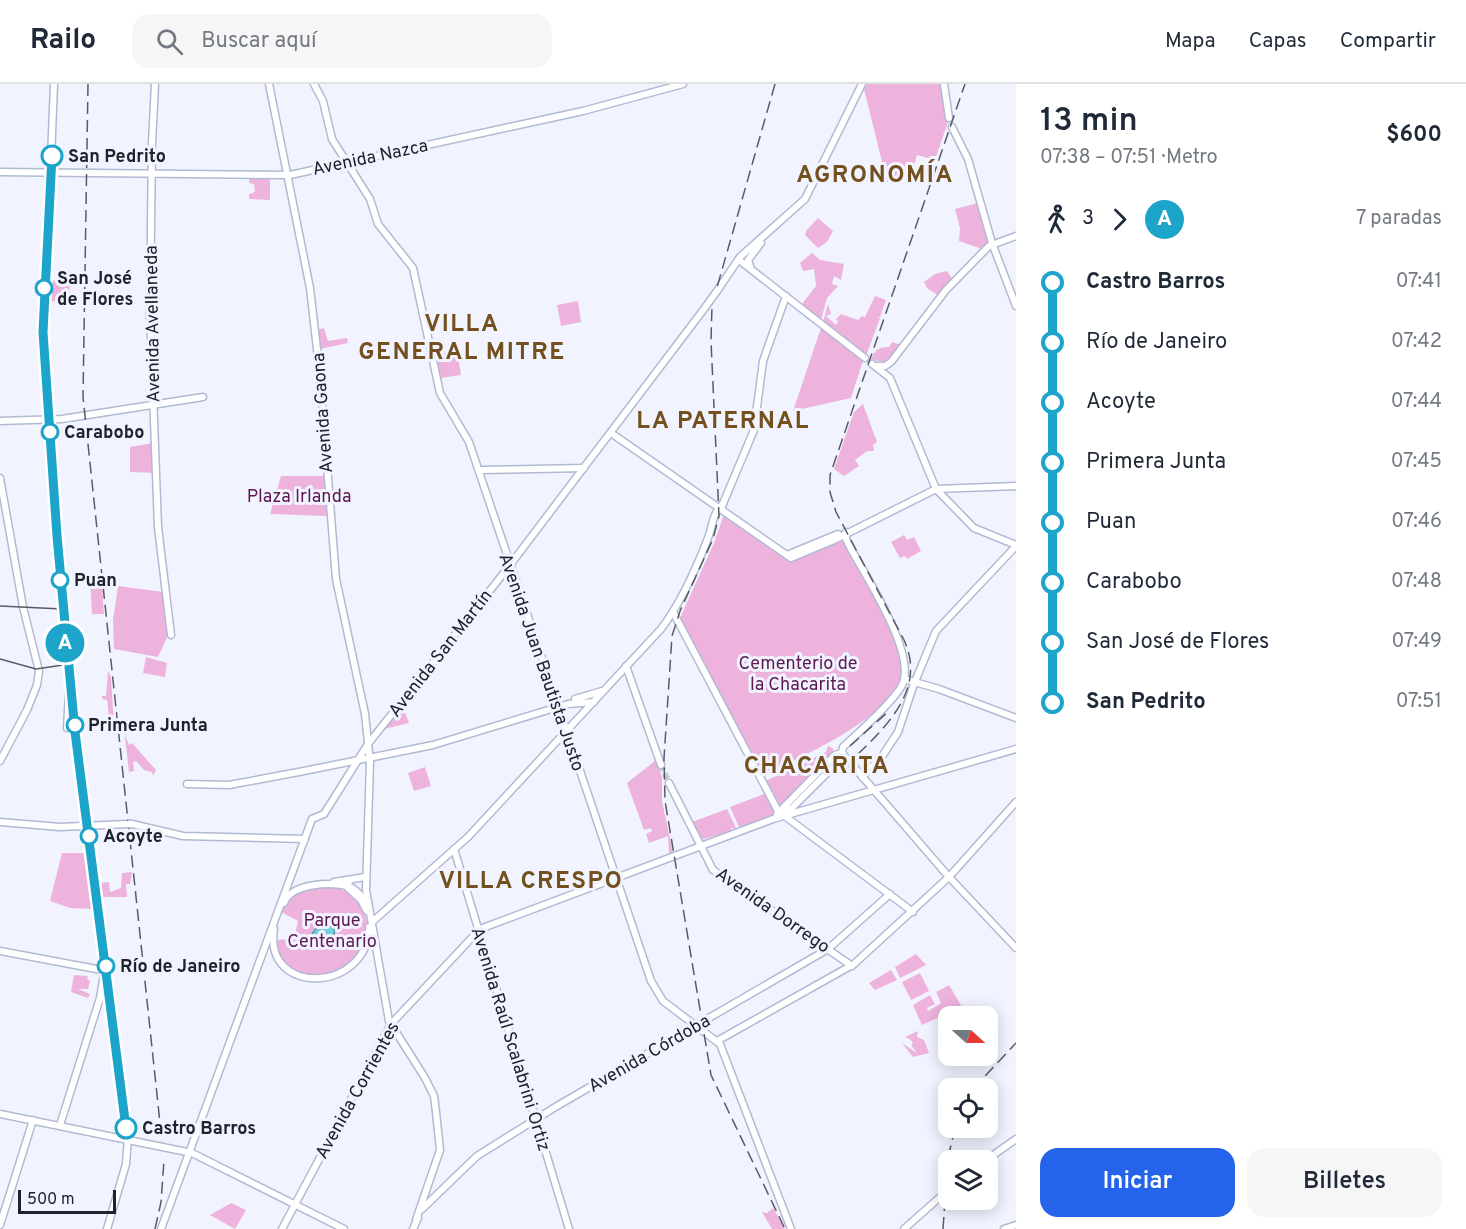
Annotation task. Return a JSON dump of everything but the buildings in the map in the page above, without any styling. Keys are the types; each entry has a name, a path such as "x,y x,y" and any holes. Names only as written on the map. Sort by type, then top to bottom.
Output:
{"main road":[{"path":"54,84 51,172 43,251 43,358 67,660 101,926 105,987 128,1138 126,1164 108,1229"},
{"name":"Avenida Avellaneda","path":"155,84 151,173 150,309 158,527 171,635"},
{"name":"Avenida Gaona","path":"269,84 310,287 320,376 336,579 361,691 369,741 363,893"},
{"name":"Avenida Juan Bautista Justo","path":"316,84 323,101 331,138 373,197 381,223 416,267 443,393 470,437 566,731 655,984 666,1000 718,1040 792,1229"},
{"name":"Avenida Nazca","path":"0,172 287,175 583,111 683,84"},
{"name":"Avenida San Martín","path":"369,741 586,468 668,360 739,260 805,199 834,138 864,84"},
{"name":"Avenida San Martín","path":"739,260 808,200 864,84"},
{"path":"944,84 951,121 965,154 992,243 1016,306"},
{"name":"Avenida Juan Bautista Justo","path":"348,162 370,199 378,224 414,270 440,393 469,442 511,564"},
{"path":"936,489 890,378 872,364 886,364 900,350 946,290 992,243 1016,236"},
{"path":"752,269 747,261 761,243"},
{"path":"739,260 864,358"},
{"path":"372,922 453,852 626,666 673,612 714,514 723,509 757,427 763,361 786,296"},
{"path":"0,421 49,420 203,397"},
{"path":"612,433 788,556 844,536 855,527 936,489 946,492 1013,486"},
{"path":"481,470 586,468"},
{"path":"0,478 23,607 39,671 38,684 24,716 0,760"},
{"path":"863,778 881,761 897,737 936,631 1016,545 976,527 955,507 946,492"},
{"path":"844,536 898,638 904,661 904,679 900,689 859,729 842,757 1016,948"},
{"path":"673,612 784,810 913,912"},
{"path":"67,660 67,728"},
{"path":"626,666 661,765"},
{"path":"904,679 917,680 1016,718"},
{"path":"187,784 231,784 358,760 360,763 436,744 603,691"},
{"path":"568,703 590,703"},
{"path":"161,1229 288,891 305,838 369,741"},
{"path":"784,810 873,790 1016,749"},
{"name":"Avenida Corrientes","path":"784,810 808,782 842,757"},
{"name":"Avenida Corrientes","path":"282,1229 391,1024 477,931 773,819 809,791 842,757"},
{"path":"808,782 805,787 809,791"},
{"name":"Avenida Dorrego","path":"669,783 714,871 825,950 852,966"},
{"path":"718,1040 852,966 949,877 1016,802"},
{"path":"0,822 60,827 130,824 183,836 305,838"},
{"name":"Avenida Raúl Scalabrini Ortiz","path":"453,852 458,861 534,1120 570,1229"},
{"path":"288,891 346,884 364,877"},
{"path":"271,933 281,963 292,973 305,978 318,979 334,976 350,967 365,950 372,922 369,903 363,893 346,884"},
{"path":"346,884 365,906 391,1024"},
{"name":"Avenida Córdoba","path":"416,1220 425,1203 470,1162 534,1120 825,950 890,894"},
{"path":"0,951 105,971"},
{"path":"60,1125 105,987"},
{"name":"Avenida Córdoba","path":"391,1024 424,1076 434,1098 440,1150 413,1229"},
{"path":"0,1114 190,1152 344,1229"},
{"path":"0,1225 32,1122"},
{"path":"998,1153 1014,1142"},
{"path":"908,1227 938,1199"},
{"path":"1004,1229 1016,1225"}],"green space":[{"path":"867,84 941,84 948,122 935,160 917,155 911,175 887,182 864,89"},
{"path":"249,177 270,178 270,200 249,199 249,194 255,192 254,184 249,183"},
{"path":"978,203 988,242 982,249 959,241 960,228 955,209"},
{"path":"818,218 833,231 827,242 818,248 805,235"},
{"path":"812,253 820,260 844,264 841,280 834,276 832,284 838,286 827,298 821,320 802,304 816,286 814,269 803,271 800,263"},
{"path":"947,271 953,280 939,296 927,288 924,282 935,274"},
{"path":"48,280 70,282 69,302 48,301 47,297 53,291"},
{"path":"875,296 886,300 880,317 876,316 880,318 866,356 823,322 828,304 831,314 826,316 836,325 838,321 836,319 841,314 858,320 862,316 865,317"},
{"path":"578,301 581,322 561,326 557,305"},
{"path":"324,328 328,341 347,338 348,343 320,349 317,330"},
{"path":"821,328 863,361 851,398 793,411"},
{"path":"892,342 901,345 886,362 871,360 877,350 889,347"},
{"path":"457,350 461,375 441,378 436,355"},
{"path":"863,404 877,442 873,445 874,451 867,451 855,460 859,466 844,476 834,469 854,412"},
{"path":"153,443 154,473 130,472 130,447"},
{"name":"Plaza Irlanda","path":"281,476 324,476 328,516 270,514"},
{"name":"Cementerio de la Chacarita","path":"724,514 791,560 844,540 891,626 901,654 901,674 892,693 876,710 833,740 771,772 766,770 763,775 680,618 714,543"},
{"path":"904,535 907,540 914,537 921,551 907,559 905,556 900,558 891,542"},
{"path":"90,577 95,584 102,586 104,614 92,614"},
{"path":"118,586 163,592 169,633 158,657 114,649 113,620"},
{"path":"146,657 167,663 165,677 143,673"},
{"path":"108,671 111,677 114,725 109,717 107,700 102,699 102,696 106,696"},
{"path":"402,704 409,723 384,729 383,728"},
{"path":"124,728 128,728 128,734 125,735 129,745 132,743 156,770 153,776 152,772 144,770 136,761 133,762 134,771 129,772"},
{"path":"828,746 833,748 833,753 779,807 766,781 826,752"},
{"path":"656,760 662,777 662,801 673,853 669,854 668,836 649,843 646,834 652,831 651,828 644,830 627,783"},
{"path":"425,767 431,786 414,791 408,773"},
{"path":"764,794 768,795 775,810 772,817 739,827 730,807"},
{"path":"727,809 737,830 733,828 730,830 732,831 700,840 692,822"},
{"path":"62,853 88,853 94,909 70,908 50,901"},
{"path":"132,872 130,884 126,884 127,897 100,897 99,883 109,882 110,892 121,888 122,873"},
{"name":"Parque Centenario","path":"328,886 351,895 359,903 367,923 364,946 354,960 331,977 301,974 288,967 283,961 274,940 294,939 298,921 281,912 293,894 305,889"},
{"path":"916,954 926,965 900,978 895,967"},
{"path":"891,970 897,980 875,990 869,983"},
{"path":"920,973 929,991 911,1000 902,982"},
{"path":"74,975 88,976 87,979 90,981 88,989 78,989 90,994 88,998 71,992"},
{"path":"949,985 961,1006 938,1006 938,1018 922,1025 913,1005 930,995 935,1004 927,1008 928,1011 941,1003 936,992"},
{"path":"918,1031 917,1037 924,1040 929,1053 913,1057 902,1043 917,1053 911,1045 913,1044 911,1040 905,1037"},
{"path":"231,1203 246,1210 235,1229 210,1215"},
{"path":"773,1208 785,1229 772,1229 762,1212 767,1213"}],"water":[{"path":"331,921 335,924 334,935 304,945 317,927 331,927"}],"tunnel":[{"path":"661,765 669,783"}],"tram line":[{"path":"0,606 62,609 68,671"},
{"path":"0,659 36,669 63,665"}],"railway":[{"path":"88,84 83,397 162,1142"},
{"path":"775,84 712,305 711,341 719,516 713,539 680,611 672,636 664,758 665,801 711,1075 785,1229"},
{"path":"858,754 892,717 901,703 907,689 910,657 904,640 836,512 830,492 830,475 965,84"},
{"path":"850,746 890,710"},
{"path":"983,1078 1016,1043"},
{"path":"943,1229 948,1158 953,1138"},
{"path":"155,1229 161,1202 164,1160"}],"metro line":[{"name":"A","path":"52,156 46,250 43,358 64,627 75,732 126,1128"}],"place":[{"name":"San Pedrito","path":"52,156"},
{"name":"San José de Flores","path":"44,288"},
{"name":"Carabobo","path":"50,432"},
{"name":"Puan","path":"60,580"},
{"name":"Primera Junta","path":"75,725"},
{"name":"Acoyte","path":"89,836"},
{"name":"Río de Janeiro","path":"106,966"},
{"name":"Castro Barros","path":"126,1128"}],"district":[{"name":"AGRONOMÍA","path":"875,174"},
{"name":"VILLA GENERAL MITRE","path":"462,337"},
{"name":"LA PATERNAL","path":"723,420"},
{"name":"CHACARITA","path":"817,765"},
{"name":"VILLA CRESPO","path":"531,880"}]}
